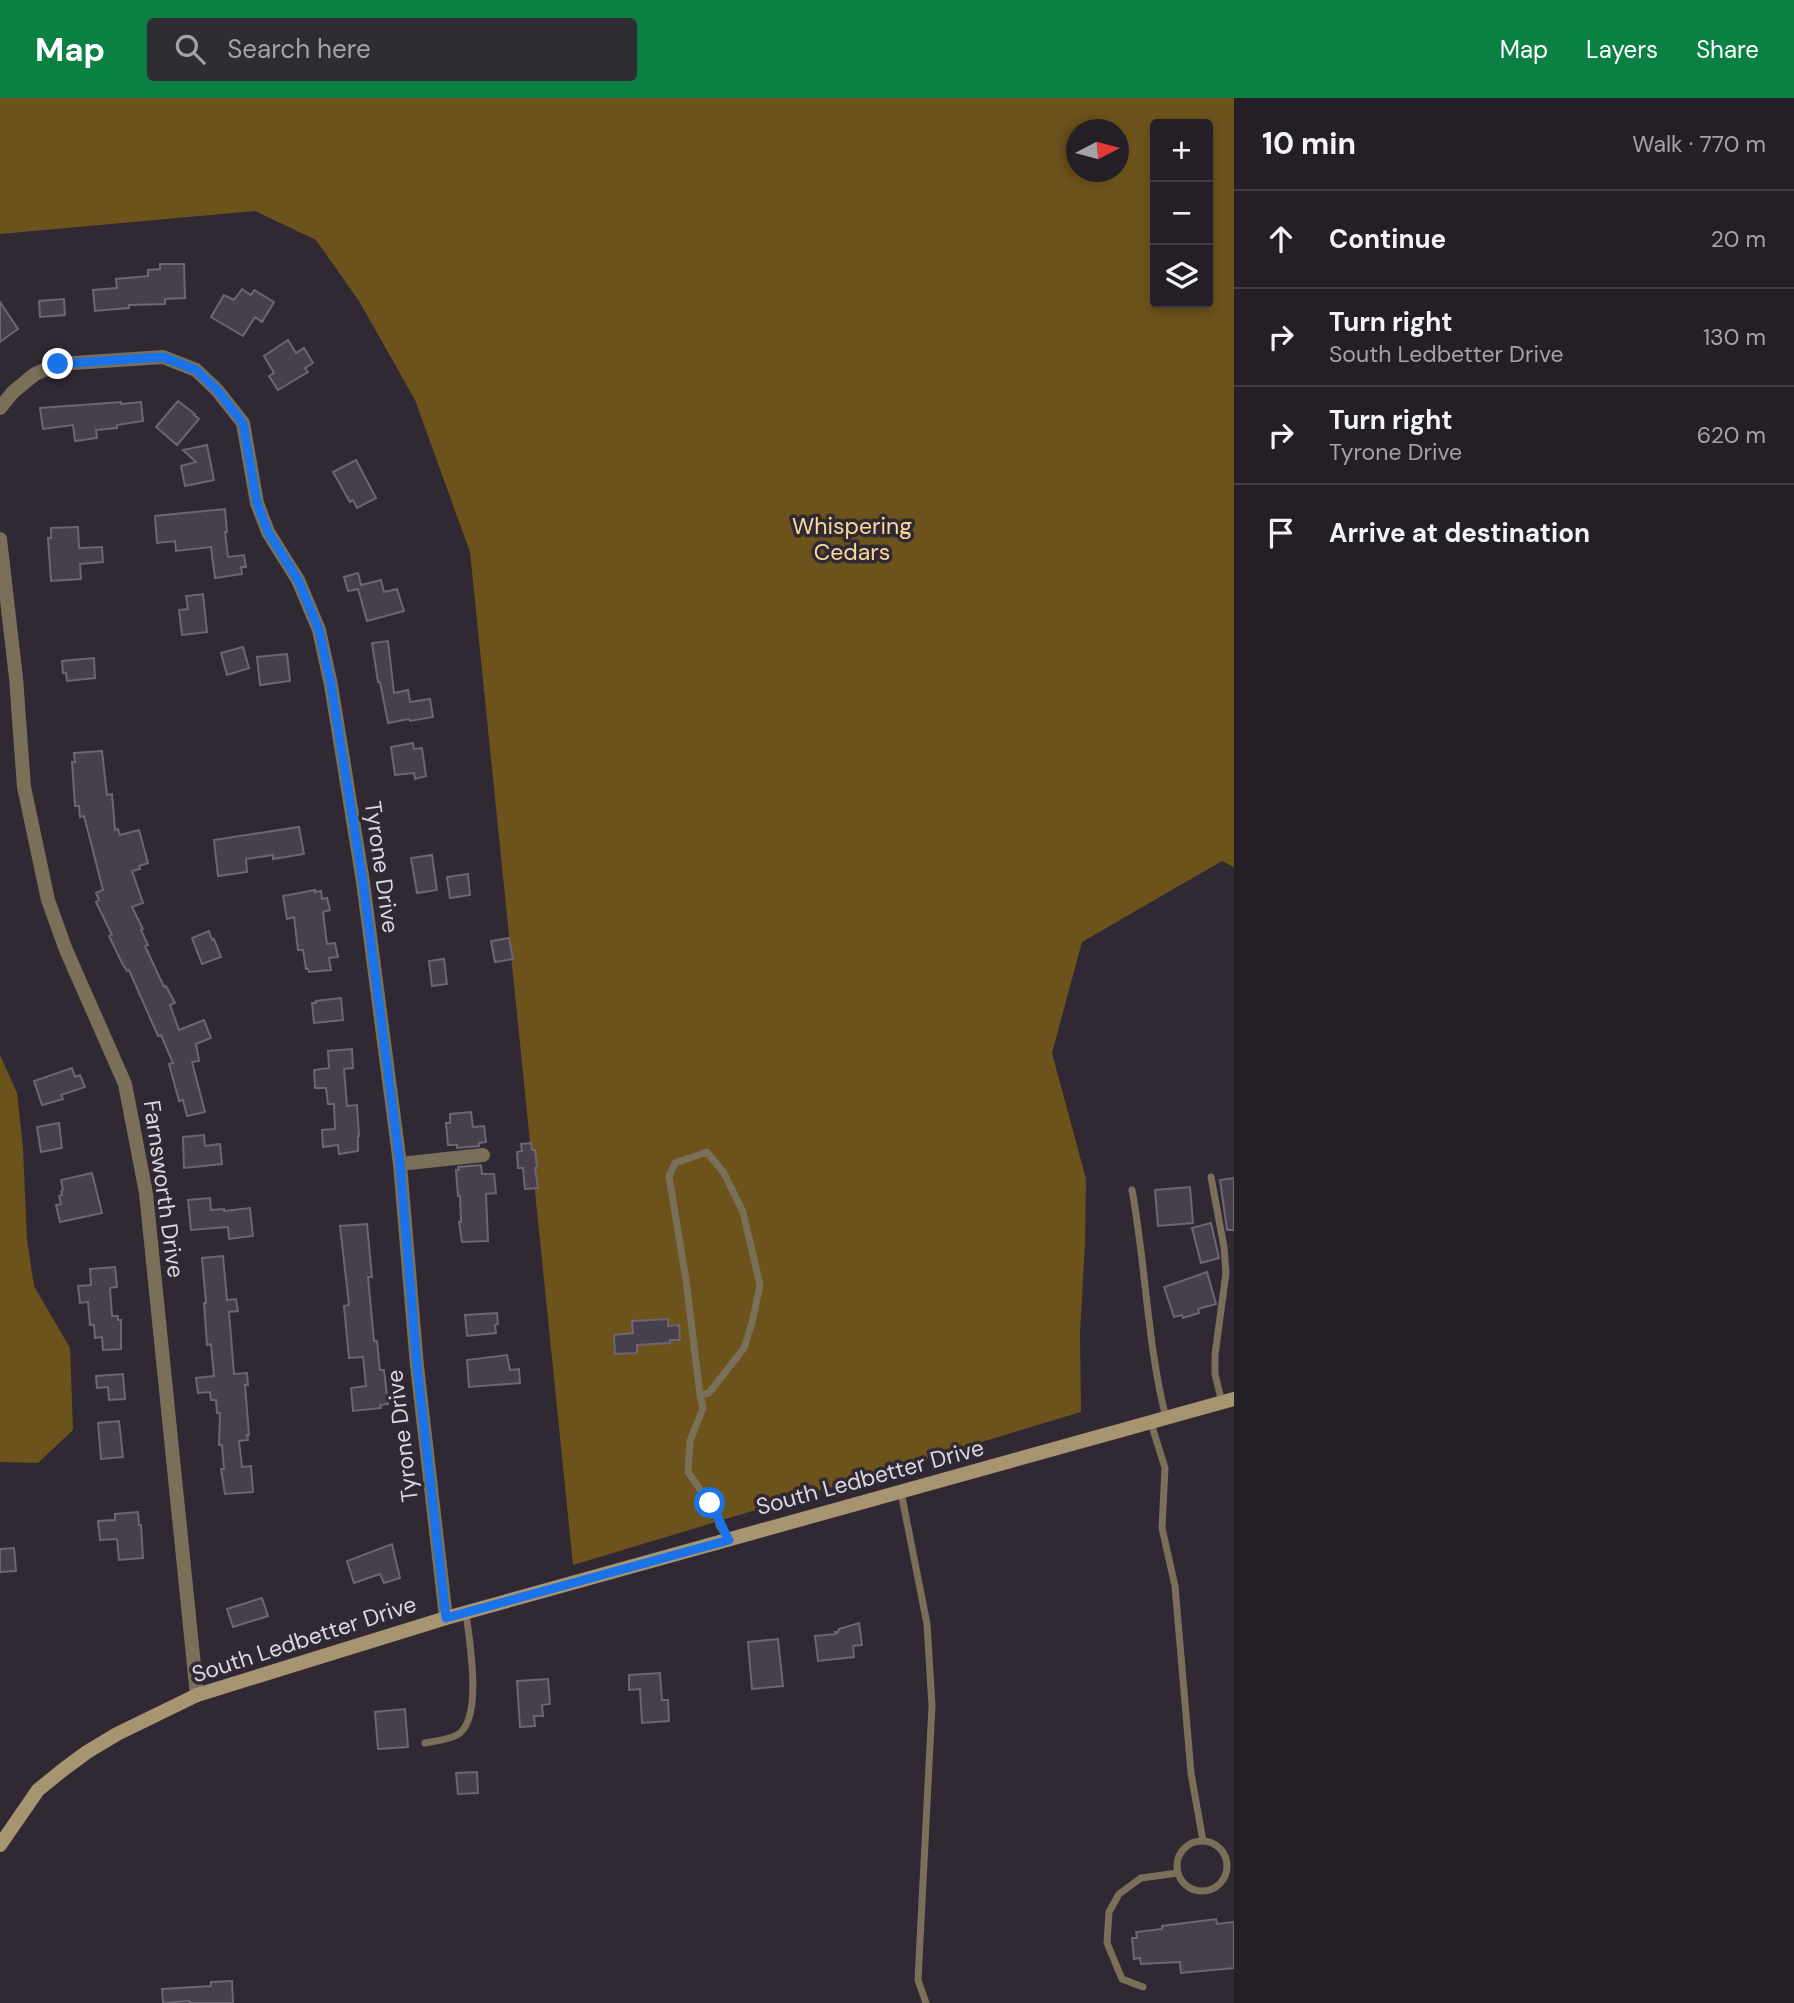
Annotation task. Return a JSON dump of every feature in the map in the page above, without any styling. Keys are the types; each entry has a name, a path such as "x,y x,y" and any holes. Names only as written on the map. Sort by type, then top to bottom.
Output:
{"street":[{"name":"Tyrone Drive","path":"0,408 13,392 35,374 58,364 163,357 196,370 217,390 243,423 257,503 268,532 298,580 319,630 331,685 363,882 400,1164 417,1366 446,1618"},
{"name":"Farnsworth Drive","path":"0,539 16,678 24,787 48,900 66,950 125,1084 146,1193 197,1695"},
{"path":"400,1164 483,1155"},
{"name":"South Ledbetter Drive","path":"0,1845 38,1790 64,1769 117,1734 197,1695 446,1618 1228,1401"}],"lane":[{"path":"700,1395 709,1392 744,1348 760,1285 743,1213 723,1172 707,1152 675,1163 669,1176 686,1280 700,1395 703,1408 690,1441 688,1472 716,1513 719,1525 729,1540"},
{"path":"1211,1177 1226,1273 1214,1355 1215,1374 1228,1401"},
{"path":"1132,1190 1158,1387 1166,1418"},
{"path":"1151,1423 1165,1468 1162,1528 1175,1586 1191,1773 1203,1840"},
{"path":"901,1492 927,1623 932,1706 918,1980 926,2003"},
{"path":"425,1743 457,1735 466,1727 472,1711 466,1613"},
{"path":"1203,1840 1221,1849 1230,1862 1224,1878 1211,1889 1203,1891 1187,1886 1178,1873 1177,1865 1182,1850 1203,1840"},
{"path":"1143,1987 1122,1979 1107,1943 1109,1912 1119,1894 1141,1878 1178,1873"}],"green space":[{"name":"Whispering Cedars","path":"0,98 1234,98 1234,867 1222,861 1082,942 1052,1053 1086,1179 1080,1333 1081,1412 573,1565 470,552 415,400 359,301 316,240 255,211 0,234"},
{"path":"0,1055 17,1093 23,1148 27,1240 34,1286 70,1348 73,1430 38,1463 0,1462"}],"building":[{"path":"160,264 184,264 185,298 165,299 165,304 129,305 129,308 95,311 93,290 117,288 116,279 148,276 148,270 160,269"},
{"path":"242,289 251,295 254,290 274,302 262,322 255,317 243,336 211,317 224,295 234,300"},
{"path":"64,299 65,315 40,317 39,301"},
{"path":"0,302 18,329 0,342"},
{"path":"288,340 296,353 304,348 313,363 305,368 308,372 278,390 269,376 274,373 264,356"},
{"path":"178,401 199,419 177,445 156,427"},
{"path":"141,402 143,421 96,430 97,438 75,441 73,425 43,429 40,408"},
{"path":"207,445 214,480 185,486 181,466 196,462 183,450"},
{"path":"356,460 376,498 357,508 353,500 350,502 333,472"},
{"path":"225,509 228,557 244,555 246,567 241,567 242,574 215,578 211,547 176,551 175,541 157,543 155,516"},
{"path":"78,527 79,548 102,547 103,562 80,564 81,579 51,581 48,538 51,538 51,528"},
{"path":"358,573 361,585 381,580 384,592 397,589 404,611 367,621 358,589 348,591 344,577"},
{"path":"203,594 207,632 182,635 179,610 188,609 186,596"},
{"path":"388,641 394,693 408,690 410,702 430,699 433,717 388,723 372,643"},
{"path":"243,647 249,668 227,675 221,653"},
{"path":"287,654 290,681 260,685 257,657"},
{"path":"94,658 95,678 67,681 62,661"},
{"path":"413,743 414,749 422,748 426,776 415,779 414,773 395,775 391,747"},
{"path":"102,751 107,795 112,794 115,830 118,829 120,835 139,830 148,863 132,871 143,903 132,907 143,929 141,930 148,945 145,946 164,987 166,986 175,1003 170,1005 179,1030 204,1020 211,1038 196,1044 199,1061 192,1062 205,1112 187,1116 183,1100 179,1101 169,1064 173,1063 129,970 127,971 122,963 109,936 112,935 96,902 99,900 96,893 103,890 84,816 80,817 79,806 75,806 72,762 75,762 74,753"},
{"path":"299,827 304,854 273,859 273,855 246,859 247,872 218,876 214,840"},
{"path":"432,855 437,890 417,893 411,858"},
{"path":"468,874 470,895 450,898 447,877"},
{"path":"321,891 322,899 327,898 330,910 323,912 327,944 335,943 338,957 329,958 331,970 309,972 306,969 303,950 298,950 294,917 287,919 283,896"},
{"path":"209,931 221,957 202,964 192,938"},
{"path":"509,938 513,959 495,962 491,941"},
{"path":"444,959 447,984 432,986 429,961"},
{"path":"341,998 343,1020 314,1023 312,1003"},
{"path":"352,1049 353,1068 344,1069 347,1106 357,1105 358,1151 339,1154 338,1145 323,1147 322,1130 335,1129 334,1104 328,1104 326,1088 315,1088 314,1070 329,1068 328,1051"},
{"path":"72,1068 75,1077 80,1075 85,1087 61,1095 63,1099 42,1105 34,1081"},
{"path":"471,1112 473,1127 484,1126 486,1142 479,1143 479,1146 457,1148 457,1145 448,1145 446,1123 450,1123 450,1114"},
{"path":"59,1123 62,1148 41,1152 37,1127"},
{"path":"204,1135 205,1146 220,1144 222,1164 184,1168 183,1137"},
{"path":"531,1143 532,1150 535,1150 538,1188 525,1189 523,1168 518,1168 517,1152 522,1151 521,1144"},
{"path":"481,1165 482,1174 494,1174 496,1193 486,1194 488,1241 462,1242 456,1170 459,1170 458,1167"},
{"path":"92,1173 102,1213 60,1222 56,1205 61,1204 61,1180"},
{"path":"1234,1178 1234,1230 1227,1230 1220,1180"},
{"path":"1190,1187 1193,1223 1158,1226 1155,1190"},
{"path":"210,1198 211,1210 250,1208 253,1236 229,1239 228,1227 191,1230 188,1200"},
{"path":"1211,1223 1219,1258 1201,1263 1192,1228"},
{"path":"367,1224 372,1277 368,1277 374,1341 377,1341 380,1370 384,1370 388,1404 380,1405 381,1408 353,1411 351,1388 366,1386 363,1357 349,1358 344,1306 349,1305 340,1226"},
{"path":"223,1256 227,1300 236,1299 238,1311 229,1312 234,1374 247,1373 248,1385 245,1385 249,1435 248,1440 239,1441 242,1467 251,1466 253,1492 225,1494 221,1469 224,1469 222,1445 219,1445 220,1413 217,1413 216,1400 211,1400 210,1392 198,1393 196,1378 214,1376 211,1344 207,1345 202,1258"},
{"path":"115,1267 117,1287 110,1288 112,1316 118,1316 118,1320 121,1320 121,1349 103,1350 102,1337 95,1338 94,1325 90,1325 88,1302 80,1303 78,1286 91,1285 90,1269"},
{"path":"1207,1272 1216,1304 1198,1309 1199,1313 1183,1318 1182,1315 1174,1317 1164,1287"},
{"path":"497,1313 496,1333 467,1336 465,1315"},
{"path":"668,1319 668,1326 679,1325 680,1340 637,1345 637,1353 615,1354 614,1335 633,1333 632,1321"},
{"path":"507,1355 510,1370 519,1369 520,1383 469,1387 467,1360"},
{"path":"123,1374 125,1399 109,1400 108,1387 97,1388 96,1376"},
{"path":"119,1421 123,1457 101,1459 98,1423"},
{"path":"138,1512 143,1558 119,1560 117,1539 100,1540 98,1521 115,1520 115,1514"},
{"path":"392,1544 400,1578 384,1583 380,1574 354,1583 347,1561"},
{"path":"14,1548 16,1571 0,1572 0,1549"},
{"path":"262,1598 268,1616 233,1627 227,1609"},
{"path":"859,1623 862,1645 853,1646 854,1657 818,1661 815,1636 836,1634 839,1629"},
{"path":"778,1639 783,1686 752,1689 748,1642"},
{"path":"660,1673 662,1700 668,1700 669,1721 642,1723 640,1689 629,1690 629,1675"},
{"path":"548,1679 550,1704 542,1705 543,1716 534,1716 535,1726 520,1727 517,1681"},
{"path":"405,1709 408,1747 378,1749 375,1712"},
{"path":"477,1772 478,1793 458,1794 456,1773"},
{"path":"1216,1919 1217,1924 1234,1922 1234,1968 1181,1973 1180,1962 1141,1964 1140,1958 1134,1959 1132,1938 1137,1938 1136,1932"},
{"path":"232,1981 233,2003 163,2003 162,1989 211,1986 211,1982"}],"route":[{"path":"58,364 163,357 196,370 217,390 243,423 257,503 268,532 298,580 319,630 331,685 363,882 400,1164 417,1366 446,1618 729,1540 710,1503"}]}
